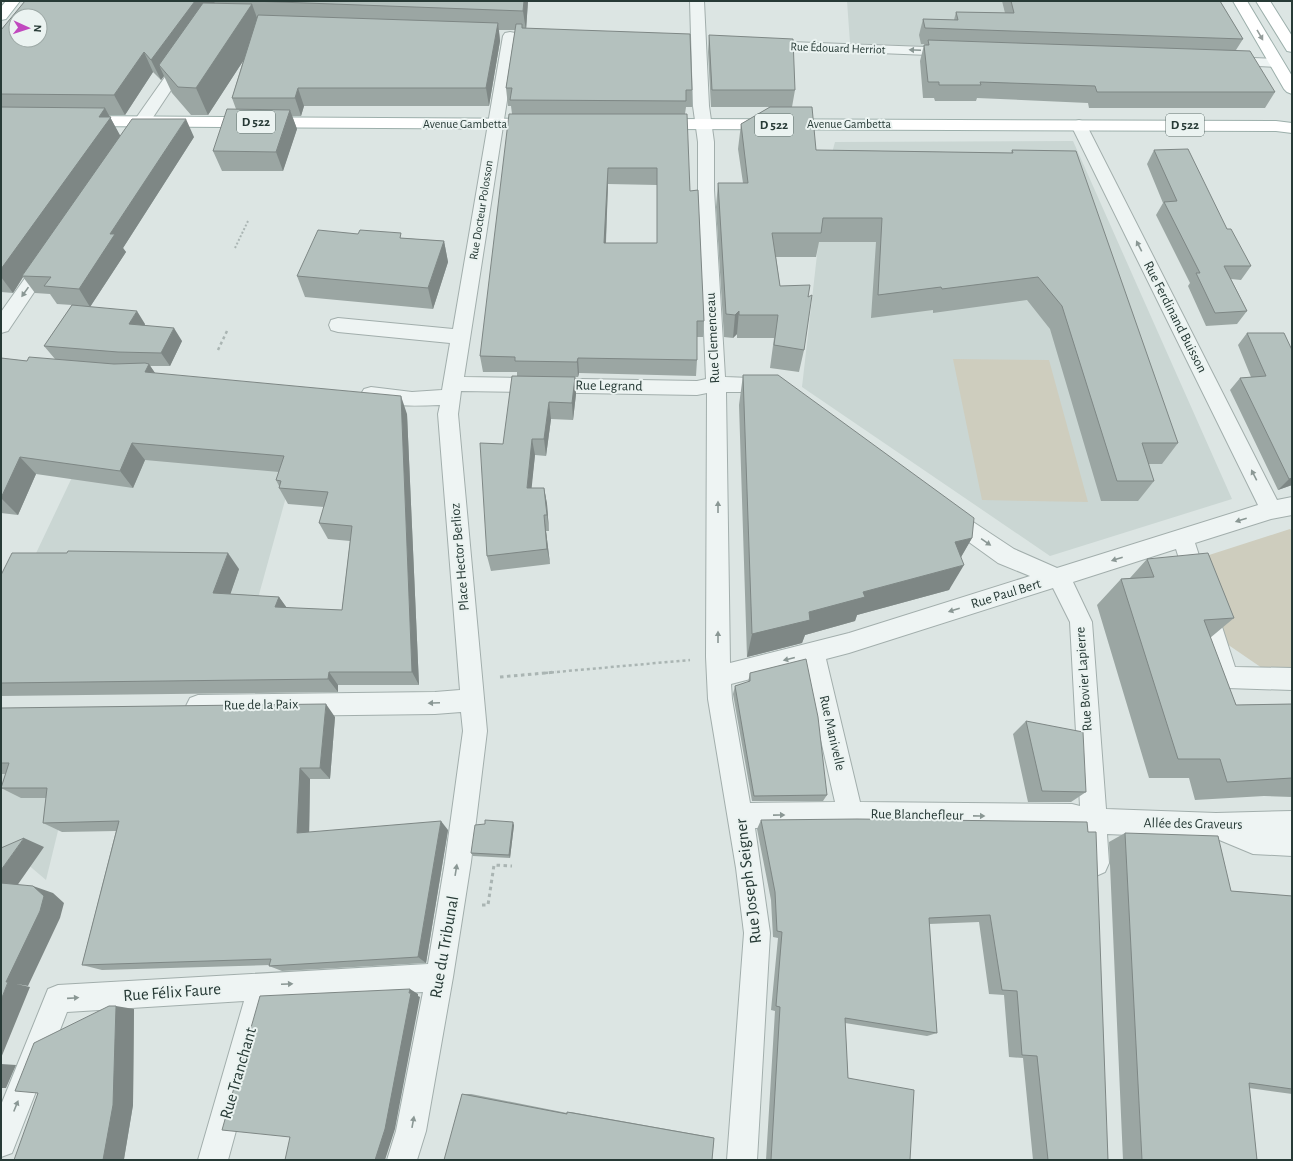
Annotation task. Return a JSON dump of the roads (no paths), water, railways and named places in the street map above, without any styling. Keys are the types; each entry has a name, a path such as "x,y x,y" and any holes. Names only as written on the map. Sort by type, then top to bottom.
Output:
{"main road":[{"path":"1,16 13,1"},
{"path":"1240,1 1292,89"},
{"path":"1263,1 1292,48"},
{"name":"D 522","path":"71,120 142,121"},
{"name":"Avenue Gambetta","path":"142,121 551,124"},
{"name":"Avenue Gambetta","path":"643,124 1276,126 1292,128"}],"street":[{"name":"Rue Clemenceau","path":"696,1 705,43 701,106 706,142 707,206 717,398 718,667"},
{"path":"494,35 525,36"},
{"name":"Rue Docteur Polosson","path":"452,390 510,36"},
{"path":"682,42 705,43"},
{"name":"Rue Édouard Herriot","path":"749,44 966,52"},
{"path":"1238,48 1246,62"},
{"path":"119,156 191,50"},
{"path":"1214,61 1276,63"},
{"name":"Rue Ferdinand Buisson","path":"1079,125 1271,510"},
{"path":"1,326 54,249"},
{"path":"338,325 461,337"},
{"path":"716,384 750,385 780,396 786,401"},
{"name":"Rue Legrand","path":"357,393 412,399 452,390 697,388 716,384"},
{"name":"Place Hector Berlioz","path":"452,390 448,414 475,731"},
{"path":"930,503 1006,556 1058,578"},
{"name":"Rue Paul Bert","path":"718,667 813,653 1058,578 1271,510 1292,506"},
{"path":"1183,538 1226,677 1292,679"},
{"name":"Rue Bovier Lapierre","path":"1058,578 1067,592 1081,622 1094,821 1096,884"},
{"name":"Rue Manivelle","path":"813,653 850,814"},
{"name":"Rue Joseph Seigner","path":"718,667 720,699 749,868 757,933 742,1160"},
{"name":"Rue de la Paix","path":"174,706 435,703 471,690"},
{"name":"Rue du Tribunal","path":"402,1160 411,1131 439,976 458,862 475,731"},
{"name":"Rue Blanchefleur","path":"740,816 850,814 1072,817 1094,821"},
{"name":"Allée des Graveurs","path":"1094,821 1216,826 1292,824"},
{"path":"1216,826 1253,841 1292,843"},
{"name":"Rue Félix Faure","path":"1,1142 58,999 439,976"},
{"name":"Rue Tranchant","path":"213,1160 262,986"}]}
